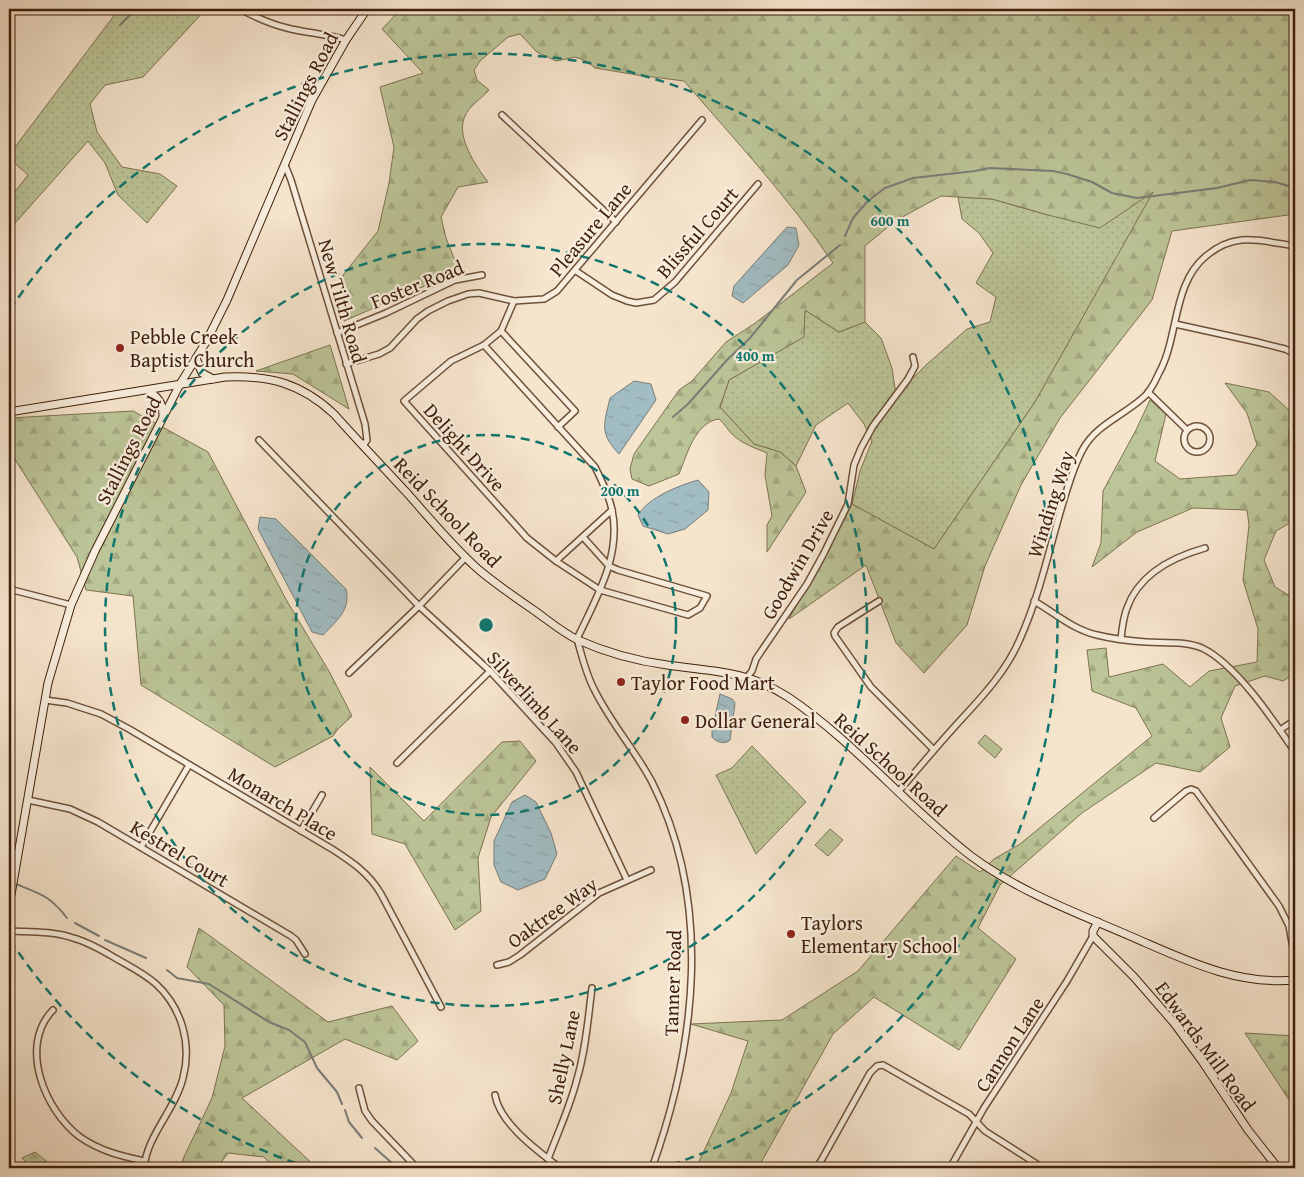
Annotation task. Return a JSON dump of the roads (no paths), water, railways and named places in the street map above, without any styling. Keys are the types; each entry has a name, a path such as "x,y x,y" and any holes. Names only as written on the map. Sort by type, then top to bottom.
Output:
{"street":[{"path":"240,9 272,24 346,40"},
{"name":"Stallings Road","path":"9,906 45,700 54,658 71,605 163,417 227,300 312,100 346,40 367,9"},
{"path":"502,115 616,222"},
{"name":"Pleasure Lane","path":"346,364 379,354 390,348 417,319 428,311 468,294 479,293 514,301 544,299 557,291 576,271 702,120"},
{"name":"New Tilth Road","path":"285,165 294,189 367,434 367,440 363,446"},
{"name":"Blissful Court","path":"576,271 612,295 627,301 636,303 654,300 676,282 758,184"},
{"name":"Winding Way","path":"898,792 991,686 1020,640 1034,601 1070,480 1083,449 1098,431 1148,392 1165,361 1184,290 1192,272 1205,256 1235,240 1241,239 1295,246"},
{"name":"Foster Road","path":"337,333 386,313 426,292 455,280 482,274"},
{"name":"Delight Drive","path":"514,301 501,331 484,345 451,361 404,401 526,538 556,561 600,590 688,615 700,608 707,596 609,566"},
{"path":"1175,324 1258,342 1285,349 1295,354"},
{"path":"501,331 575,411 558,427"},
{"path":"484,345 595,467 606,490 612,510 614,533 609,566 577,639"},
{"name":"Goodwin Drive","path":"747,677 756,659 823,555 848,504 854,464 861,448 873,426 908,379 914,366 913,357"},
{"path":"196,358 202,373 214,379"},
{"name":"Reid School Road","path":"9,412 214,379 255,376 277,380 298,388 326,406 466,558 507,592 577,639 644,661 747,677 769,686 836,735 947,836 994,872 1024,889 1066,910 1219,973 1259,980 1295,980"},
{"path":"148,390 159,399 163,409 163,417"},
{"path":"1148,392 1187,430"},
{"path":"1195,426 1204,428 1210,440 1206,448 1198,452 1186,447 1183,438 1187,430 1195,426"},
{"name":"Silverlimb Lane","path":"258,440 419,606 490,671 556,742 576,772 627,880"},
{"path":"556,561 612,510"},
{"path":"583,537 609,566"},
{"path":"1121,639 1128,603 1142,584 1156,570 1168,562 1205,548"},
{"path":"349,673 466,558"},
{"path":"9,589 71,605"},
{"path":"878,601 838,627 834,633 835,636 871,688 934,750"},
{"path":"1034,601 1061,620 1096,635 1184,644 1197,646 1207,651 1225,665 1244,684 1295,752"},
{"name":"Tanner Road","path":"577,639 594,690 635,754 661,801 676,845 686,891 692,957 684,1054 675,1096 652,1168"},
{"path":"397,763 490,671"},
{"name":"Monarch Place","path":"45,700 67,703 101,714 351,861 373,881 441,1007"},
{"path":"1280,730 1295,720"},
{"path":"141,847 189,765"},
{"path":"1154,818 1186,791 1191,789 1196,791 1280,906 1289,926 1295,960"},
{"path":"301,831 322,795"},
{"name":"Kestrel Court","path":"28,800 61,806 83,814 291,936 305,954"},
{"name":"Oaktree Way","path":"497,965 508,962 520,955 599,893 651,870"},
{"path":"1093,936 1093,931 1098,922"},
{"path":"9,930 60,935 86,942 148,977 173,1004 185,1035 186,1068 178,1092 144,1160 144,1168"},
{"name":"Cannon Lane","path":"950,1168 976,1122 1067,982 1093,936"},
{"name":"Edwards Mill Road","path":"1093,936 1134,977 1174,1023 1248,1130 1278,1168"},
{"name":"Shelly Lane","path":"548,1159 578,1077 587,1033 592,988"},
{"path":"53,1010 41,1027 38,1047 41,1078 52,1106 69,1127 91,1144 113,1154 144,1160"},
{"path":"817,1168 861,1088 877,1066 886,1067 969,1114 986,1131 1043,1168"},
{"path":"359,1088 365,1111 372,1121 416,1168"},
{"path":"495,1095 496,1103 506,1118 530,1144 560,1168"}],"water":[{"path":"787,227 796,228 799,245 788,265 743,303 732,296 734,286"},
{"path":"634,381 651,384 656,400 619,454 608,440 606,434 606,415 610,398"},
{"path":"698,480 709,492 708,510 685,529 668,534 643,526 638,515 649,503 673,489"},
{"path":"260,517 276,519 346,589 345,609 323,635 312,632 258,529"},
{"path":"720,694 732,699 735,703 730,740 723,743 712,737"},
{"path":"525,795 536,802 551,833 557,854 545,879 518,890 501,882 494,865 494,841 512,802"}],"waterway":[{"path":"120,25 136,9"},
{"path":"845,236 853,218 868,201 885,188 913,178 989,168 1053,171 1092,182 1112,193 1137,198 1217,188 1250,180 1275,182 1295,188"},
{"path":"673,417 688,404 727,360 750,338 797,280 840,245"},
{"path":"16,884 44,896 67,918"},
{"path":"75,923 99,936"},
{"path":"105,940 146,958"},
{"path":"167,970 177,978 209,984 269,1022 289,1030 305,1042 317,1068 337,1092 342,1104"},
{"path":"345,1110 349,1122 362,1138"},
{"path":"375,1148 393,1164 394,1168"}],"place":[{"name":"Pebble Creek Baptist Church","path":"120,348"},
{"name":"Taylor Food Mart","path":"621,682"},
{"name":"Dollar General","path":"685,720"},
{"name":"Taylors Elementary School","path":"791,934"}]}
